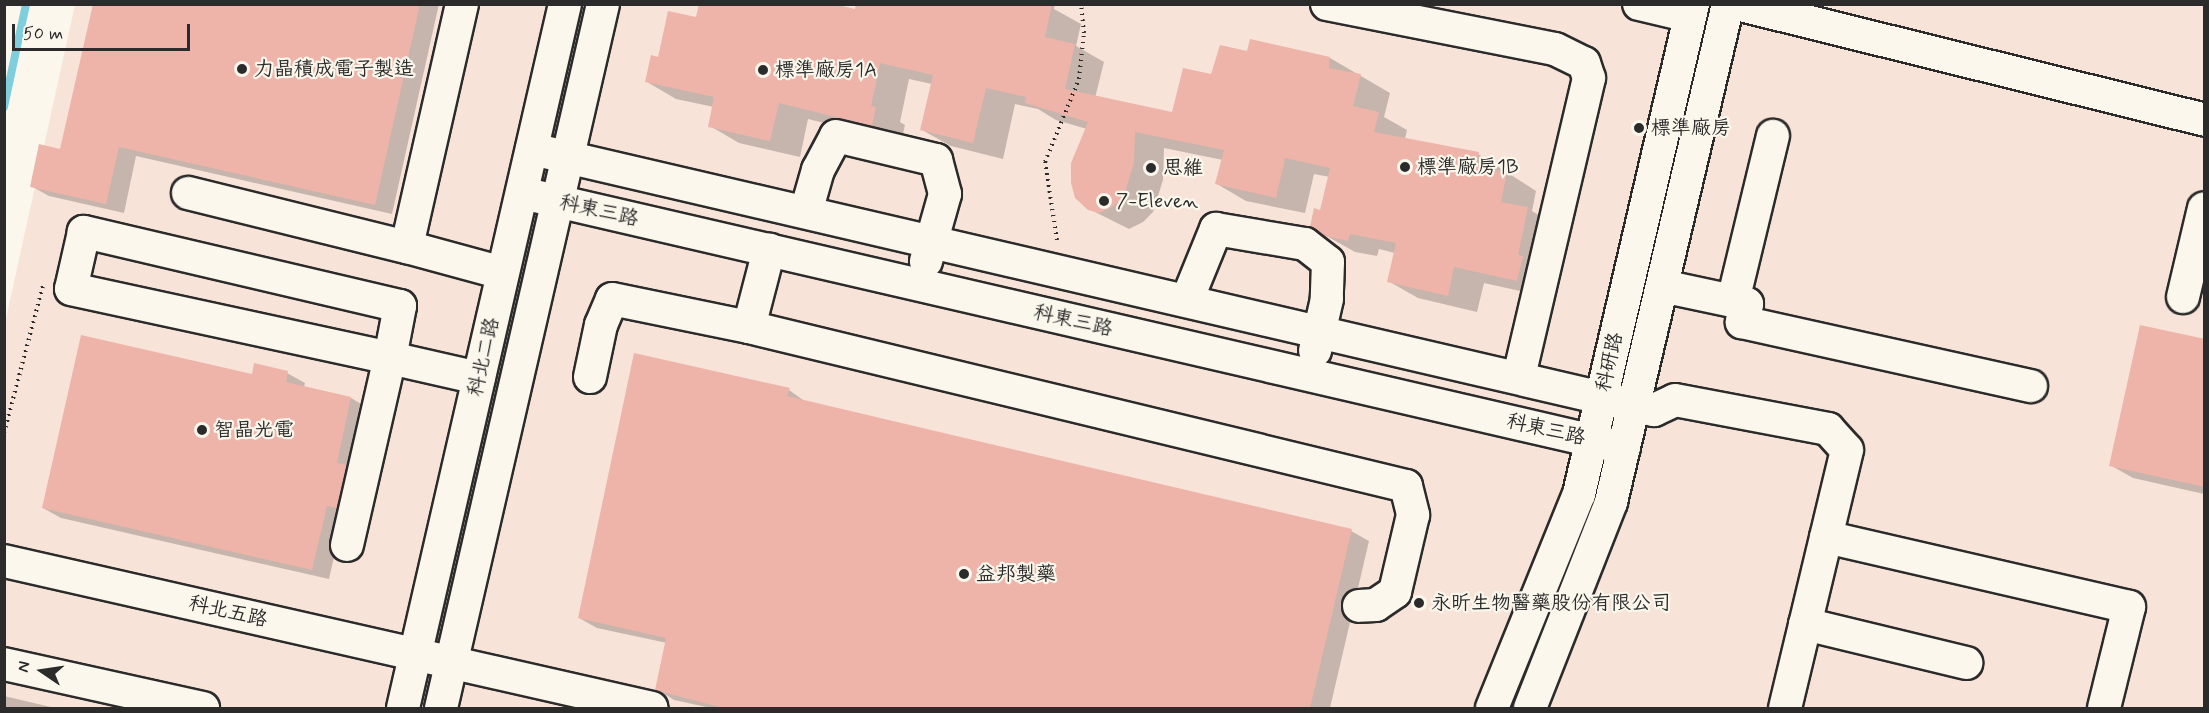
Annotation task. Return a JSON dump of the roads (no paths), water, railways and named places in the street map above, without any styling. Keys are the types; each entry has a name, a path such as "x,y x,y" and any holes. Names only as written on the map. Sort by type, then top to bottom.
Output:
{"street":[{"path":"407,247 462,4"},
{"name":"科北二路","path":"403,708 565,4"},
{"name":"科北二路","path":"441,708 603,4"},
{"path":"1327,4 1555,49 1584,63 1589,78 1519,377"},
{"path":"1639,4 1691,10"},
{"name":"科研路","path":"1530,708 1611,502 1728,4"},
{"path":"1737,4 2205,120"},
{"name":"科研路","path":"1492,708 1579,494 1691,10"},
{"path":"1733,301 1773,135"},
{"path":"806,212 818,170 836,136 936,160 945,195 920,285"},
{"path":"532,149 1634,403 1654,410 1675,400 1828,429 1847,450 1785,708"},
{"path":"188,193 503,273"},
{"name":"科東三路","path":"522,193 1624,448"},
{"path":"2183,297 2205,208"},
{"path":"1187,300 1216,229 1305,244 1328,262 1321,331 1309,375"},
{"path":"346,545 390,358 400,306 84,232 57,286 390,358 479,378"},
{"path":"749,327 769,250"},
{"path":"1662,286 1747,304 1742,322 2031,386"},
{"path":"590,377 601,325 612,299 749,327 1406,486 1413,515 1395,592 1376,605 1359,606"},
{"path":"1826,537 2129,607 2104,708"},
{"name":"科北五路","path":"4,561 652,708"},
{"path":"1805,624 1966,663"},
{"path":"4,664 203,708"}],"waterway":[{"path":"4,107 26,4"}],"place":[{"name":"力晶積成電子製造","path":"242,69"},
{"name":"標準廠房1A","path":"763,70"},
{"name":"標準廠房","path":"1639,128"},
{"name":"標準廠房1B","path":"1405,167"},
{"name":"思維","path":"1151,168"},
{"name":"7-Eleven","path":"1104,201"},
{"name":"智晶光電","path":"202,430"},
{"name":"益邦製藥","path":"964,574"},
{"name":"永昕生物醫藥股份有限公司","path":"1419,603"}]}
